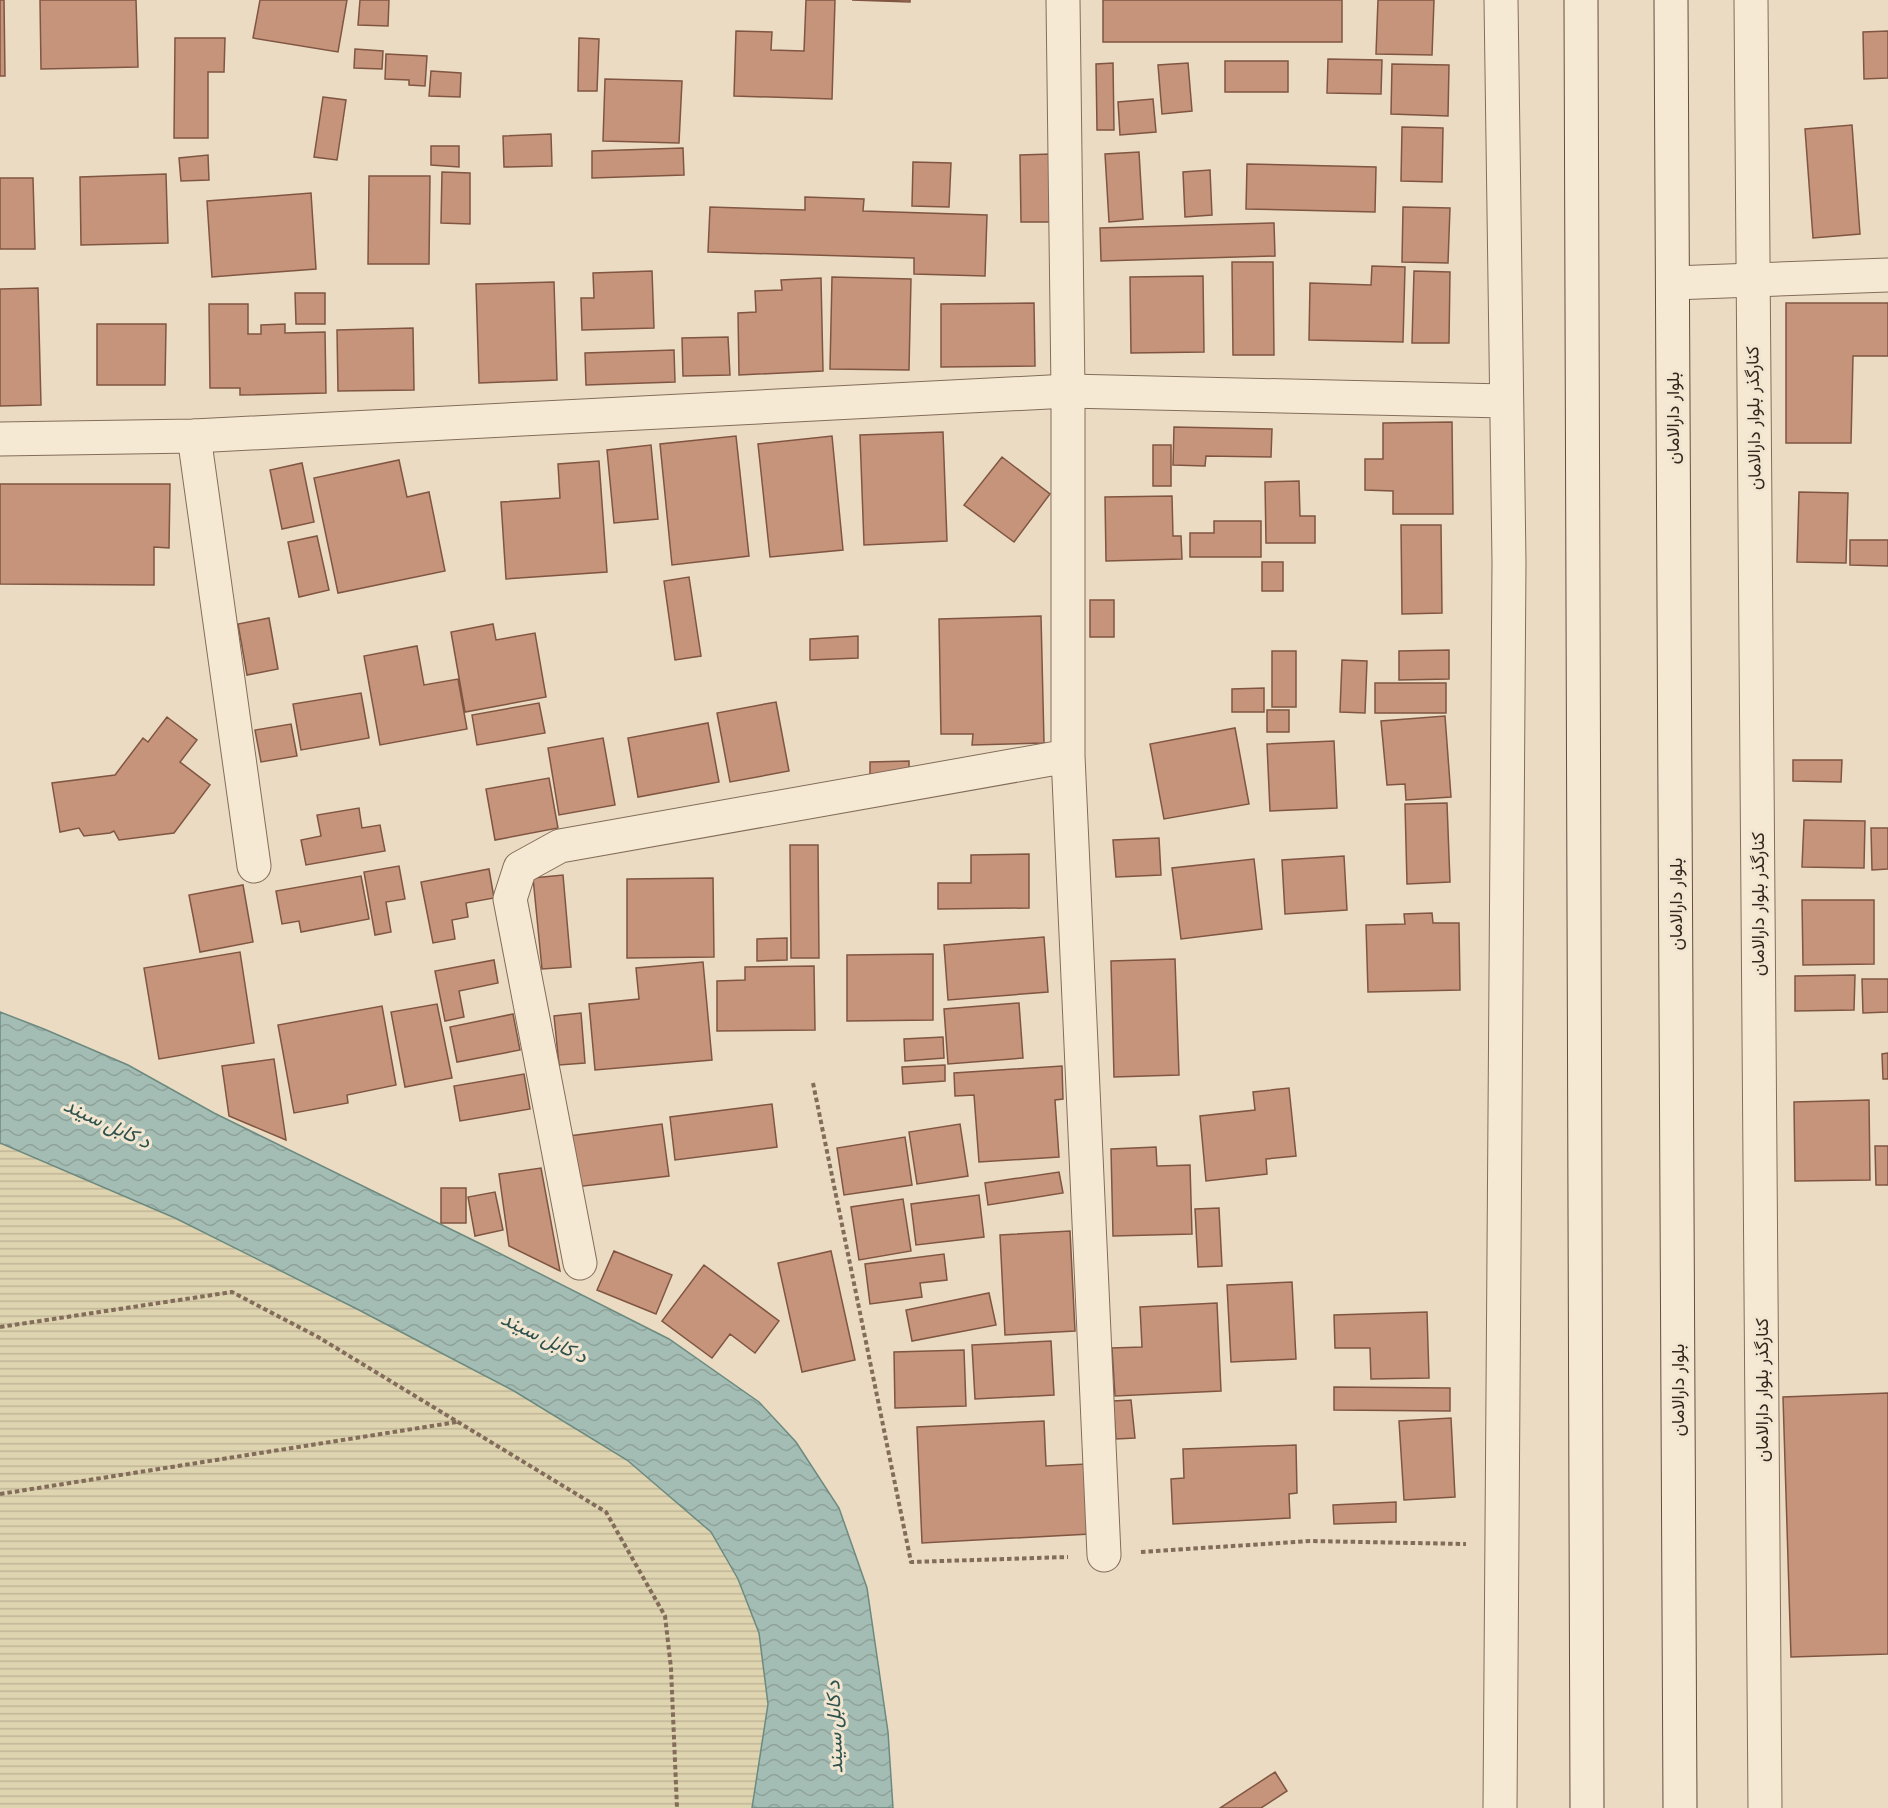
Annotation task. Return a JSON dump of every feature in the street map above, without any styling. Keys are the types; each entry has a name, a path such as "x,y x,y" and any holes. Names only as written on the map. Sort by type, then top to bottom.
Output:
{"street":[{"path":"1063,0 1068,391 1068,756 1104,1555"},
{"path":"1500,1808 1509,574 1501,0"},
{"path":"1581,0 1587,1808"},
{"name":"بلوار دارالامان","path":"1671,0 1680,1808"},
{"name":"کنارگذر بلوار دارالامان","path":"1751,0 1765,1808"},
{"path":"1673,283 1888,275"},
{"path":"0,439 194,436 1068,391 1505,401"},
{"path":"194,436 254,866"},
{"path":"580,1263 510,899 520,868 560,846 1068,756"}],"path":[{"path":"813,1083 911,1562 1104,1555 1310,1541 1503,1545"},
{"path":"0,1327 232,1292 318,1337 606,1512 665,1616 671,1668 677,1808"},
{"path":"0,1494 457,1422"}],"shaded area":[{"path":"0,1143 175,1218 514,1391 627,1460 711,1532 738,1579 759,1633 768,1704 752,1808 0,1808"}],"water":[{"name":"د کابل سيند","path":"0,1012 128,1065 214,1113 669,1339 759,1402 796,1442 839,1508 867,1588 888,1732 893,1808 752,1808 768,1704 759,1633 738,1579 711,1532 627,1460 514,1391 357,1309 175,1218 0,1143"}],"building":[{"path":"0,0 4,0 5,76 0,76"},
{"path":"40,0 136,0 138,67 41,69"},
{"path":"260,0 347,0 338,52 253,38"},
{"path":"360,0 389,0 388,26 358,25"},
{"path":"806,0 835,0 832,99 734,96 736,31 772,32 771,50 804,51"},
{"path":"852,0 910,0 910,2"},
{"path":"1103,0 1342,0 1342,42 1103,42"},
{"path":"1378,0 1434,0 1432,55 1376,54"},
{"path":"1888,31 1888,78 1864,79 1863,32"},
{"path":"175,38 225,38 224,72 208,72 208,138 174,138"},
{"path":"579,38 599,39 597,91 578,91"},
{"path":"355,49 383,51 382,69 354,68"},
{"path":"386,54 427,56 425,86 409,85 409,80 385,79"},
{"path":"1328,59 1382,60 1381,94 1327,93"},
{"path":"1225,61 1288,61 1288,92 1225,92"},
{"path":"1113,63 1114,130 1097,130 1096,64"},
{"path":"1188,63 1192,111 1162,114 1158,65"},
{"path":"1392,64 1449,65 1448,116 1391,114"},
{"path":"431,71 461,73 460,97 429,96"},
{"path":"605,79 682,81 679,143 603,141"},
{"path":"323,97 346,100 337,160 314,157"},
{"path":"1153,99 1156,132 1120,135 1118,102"},
{"path":"1852,125 1860,234 1813,238 1805,129"},
{"path":"1402,127 1443,128 1442,182 1401,181"},
{"path":"551,134 552,166 504,167 503,136"},
{"path":"431,146 459,146 459,167 431,165"},
{"path":"683,148 684,175 592,178 592,151"},
{"path":"1139,152 1143,219 1109,222 1105,154"},
{"path":"1051,154 1051,222 1021,222 1020,155"},
{"path":"208,155 209,180 181,181 179,158"},
{"path":"913,162 951,163 949,207 912,206"},
{"path":"1247,164 1376,167 1375,212 1246,209"},
{"path":"1210,170 1212,215 1185,217 1183,172"},
{"path":"442,172 470,173 470,224 441,223"},
{"path":"166,174 168,243 81,245 80,177"},
{"path":"369,176 430,176 429,264 368,264"},
{"path":"0,178 33,178 35,249 0,249"},
{"path":"311,193 316,269 212,277 207,201"},
{"path":"805,197 864,199 863,211 987,215 985,276 914,274 914,258 708,252 710,207 805,210"},
{"path":"1403,207 1450,208 1448,263 1402,262"},
{"path":"1274,223 1275,256 1101,261 1100,228"},
{"path":"1232,262 1273,262 1274,355 1233,355"},
{"path":"1372,266 1405,267 1403,342 1309,340 1310,283 1371,285"},
{"path":"652,271 654,328 582,330 581,298 594,298 593,273"},
{"path":"1414,271 1450,272 1449,343 1412,343"},
{"path":"1203,276 1204,352 1131,353 1130,277"},
{"path":"832,277 911,279 909,370 830,369"},
{"path":"821,278 823,371 739,375 738,313 756,312 755,291 782,290 781,280"},
{"path":"554,282 557,380 479,383 476,284"},
{"path":"38,288 41,405 0,406 0,289"},
{"path":"295,293 325,293 325,324 296,324"},
{"path":"1034,303 1035,366 941,367 941,304"},
{"path":"1786,303 1888,303 1888,356 1853,356 1851,443 1786,443"},
{"path":"209,304 248,304 248,334 261,334 261,325 285,324 285,333 325,332 326,393 240,395 240,388 210,388"},
{"path":"97,324 166,324 165,385 97,385"},
{"path":"413,328 414,390 338,391 337,330"},
{"path":"728,337 730,375 683,376 682,338"},
{"path":"674,350 675,382 586,385 585,353"},
{"path":"1452,422 1453,514 1393,514 1393,491 1365,490 1365,459 1383,459 1383,423"},
{"path":"1174,427 1272,429 1271,457 1206,456 1205,466 1173,465"},
{"path":"943,432 947,541 864,545 860,435"},
{"path":"736,436 749,556 672,565 660,444"},
{"path":"832,436 843,550 770,557 758,444"},
{"path":"651,445 658,519 614,523 607,450"},
{"path":"1153,445 1171,445 1171,486 1153,486"},
{"path":"1002,457 1050,494 1014,542 964,505"},
{"path":"399,460 407,497 429,492 445,571 338,593 314,478"},
{"path":"599,461 607,572 506,579 501,502 560,498 558,464"},
{"path":"302,463 314,522 282,529 270,470"},
{"path":"1299,481 1300,516 1315,516 1315,543 1266,543 1265,482"},
{"path":"0,484 170,484 169,548 154,547 154,585 0,584"},
{"path":"1799,492 1848,493 1846,563 1797,562"},
{"path":"1172,496 1173,536 1181,536 1182,559 1106,561 1105,497"},
{"path":"1214,521 1261,521 1261,557 1190,557 1190,533 1214,533"},
{"path":"1401,525 1441,525 1442,613 1402,614"},
{"path":"317,536 329,590 299,597 288,542"},
{"path":"1850,540 1888,540 1888,566 1850,565"},
{"path":"1262,562 1283,562 1283,591 1262,591"},
{"path":"689,577 701,656 675,660 664,581"},
{"path":"1090,600 1114,600 1114,637 1090,637"},
{"path":"1041,616 1044,743 972,745 973,734 941,734 939,619"},
{"path":"269,618 278,669 247,675 238,624"},
{"path":"493,624 496,640 535,633 546,697 465,712 451,632"},
{"path":"858,636 858,658 810,660 810,639"},
{"path":"417,646 424,685 458,679 467,729 380,745 364,656"},
{"path":"1449,650 1449,679 1399,680 1399,651"},
{"path":"1272,651 1296,651 1296,707 1272,707"},
{"path":"1342,660 1367,661 1365,713 1340,712"},
{"path":"1375,683 1446,683 1446,713 1375,713"},
{"path":"1264,688 1264,712 1232,712 1232,689"},
{"path":"361,693 369,738 301,750 293,704"},
{"path":"776,702 789,771 730,782 717,713"},
{"path":"539,703 545,733 477,745 472,715"},
{"path":"1267,710 1289,710 1289,732 1267,732"},
{"path":"1445,716 1451,797 1406,800 1405,784 1387,785 1381,721"},
{"path":"167,717 197,740 180,762 210,785 174,833 119,840 114,831 84,836 79,828 60,832 52,783 115,775 143,738 148,742"},
{"path":"708,723 719,782 638,797 628,738"},
{"path":"291,724 297,756 261,762 255,730"},
{"path":"1235,728 1249,804 1164,819 1150,744"},
{"path":"603,738 615,805 559,815 548,748"},
{"path":"1334,741 1337,808 1270,811 1267,744"},
{"path":"1793,760 1842,760 1841,782 1793,781"},
{"path":"909,761 909,778 870,778 870,762"},
{"path":"549,778 558,828 495,840 486,789"},
{"path":"1447,803 1450,882 1407,884 1405,804"},
{"path":"359,808 362,828 380,825 385,851 306,865 301,840 321,836 317,815"},
{"path":"1804,820 1865,821 1864,868 1802,867"},
{"path":"1871,828 1888,828 1888,869 1872,870"},
{"path":"1159,838 1161,875 1116,877 1113,840"},
{"path":"790,845 818,845 819,958 791,958"},
{"path":"1029,854 1029,908 938,909 938,883 971,883 971,855"},
{"path":"1344,856 1347,910 1285,914 1282,860"},
{"path":"1254,859 1262,929 1181,939 1172,868"},
{"path":"399,866 405,899 386,902 391,932 375,935 364,872"},
{"path":"489,869 494,898 466,903 468,917 452,920 455,939 433,943 421,882"},
{"path":"563,875 571,967 542,969 533,878"},
{"path":"361,876 369,919 301,932 299,921 282,924 276,891"},
{"path":"713,878 714,957 627,958 627,879"},
{"path":"243,885 253,942 200,952 189,895"},
{"path":"1802,900 1874,900 1874,964 1803,965"},
{"path":"1432,913 1433,923 1459,923 1460,990 1368,992 1366,925 1405,924 1404,914"},
{"path":"1044,937 1048,992 948,1000 944,945"},
{"path":"787,938 787,960 757,961 757,939"},
{"path":"240,952 254,1043 159,1059 144,968"},
{"path":"933,954 933,1020 847,1021 847,955"},
{"path":"1175,959 1179,1075 1114,1077 1111,961"},
{"path":"494,960 498,983 459,991 464,1017 445,1021 435,971"},
{"path":"703,962 712,1060 595,1070 589,1004 639,999 636,968"},
{"path":"814,966 815,1030 717,1031 717,981 745,980 745,967"},
{"path":"1855,975 1854,1010 1795,1011 1795,976"},
{"path":"1862,979 1888,979 1888,1012 1863,1013"},
{"path":"1019,1003 1023,1058 948,1064 944,1009"},
{"path":"437,1004 452,1078 405,1087 391,1012"},
{"path":"382,1006 396,1085 347,1095 348,1103 294,1113 278,1025"},
{"path":"581,1013 585,1063 559,1065 554,1016"},
{"path":"513,1014 520,1050 457,1062 450,1027"},
{"path":"943,1037 944,1058 905,1061 904,1039"},
{"path":"1888,1053 1888,1079 1883,1079 1882,1054"},
{"path":"274,1059 286,1140 229,1116 222,1066"},
{"path":"945,1065 945,1081 903,1084 902,1067"},
{"path":"1062,1066 1063,1099 1055,1100 1059,1157 979,1162 974,1095 955,1096 954,1073"},
{"path":"524,1074 530,1109 460,1121 454,1086"},
{"path":"1289,1088 1296,1156 1266,1159 1267,1174 1206,1181 1200,1116 1255,1110 1253,1092"},
{"path":"1869,1100 1870,1180 1795,1181 1794,1102"},
{"path":"772,1104 777,1147 675,1160 670,1117"},
{"path":"662,1124 669,1176 575,1187 569,1136"},
{"path":"960,1124 968,1176 917,1184 909,1132"},
{"path":"905,1137 912,1185 844,1195 837,1148"},
{"path":"1875,1146 1888,1146 1888,1185 1876,1185"},
{"path":"1156,1147 1157,1166 1190,1165 1192,1234 1113,1236 1111,1149"},
{"path":"541,1168 560,1271 509,1246 499,1174"},
{"path":"1059,1172 1063,1193 988,1205 985,1183"},
{"path":"441,1188 466,1188 466,1223 441,1223"},
{"path":"495,1192 503,1230 475,1236 468,1197"},
{"path":"979,1195 984,1237 916,1245 911,1204"},
{"path":"903,1199 911,1251 859,1260 851,1207"},
{"path":"1219,1208 1222,1266 1198,1267 1195,1209"},
{"path":"1070,1231 1075,1331 1005,1335 1000,1235"},
{"path":"614,1251 672,1275 656,1314 597,1290"},
{"path":"831,1251 855,1360 802,1372 778,1263"},
{"path":"944,1254 947,1280 920,1283 922,1297 870,1304 865,1264"},
{"path":"704,1265 779,1321 755,1353 730,1334 712,1358 662,1321"},
{"path":"1292,1282 1296,1359 1231,1362 1227,1285"},
{"path":"989,1293 996,1325 912,1341 906,1310"},
{"path":"1217,1303 1221,1391 1115,1396 1112,1348 1142,1347 1140,1307"},
{"path":"1427,1312 1429,1378 1371,1379 1370,1348 1335,1348 1334,1315"},
{"path":"1051,1341 1054,1395 975,1399 972,1345"},
{"path":"964,1350 966,1406 895,1408 894,1352"},
{"path":"1334,1387 1450,1388 1450,1411 1334,1410"},
{"path":"1888,1393 1888,1654 1791,1657 1783,1397"},
{"path":"1131,1400 1135,1438 1116,1439 1113,1401"},
{"path":"1451,1418 1455,1497 1404,1500 1399,1421"},
{"path":"1044,1421 1046,1466 1087,1464 1090,1534 922,1543 917,1427"},
{"path":"1296,1445 1297,1493 1289,1494 1290,1518 1173,1524 1171,1479 1184,1478 1183,1449"},
{"path":"1396,1502 1396,1522 1334,1524 1333,1505"},
{"path":"1275,1772 1287,1791 1261,1808 1220,1808"}]}
